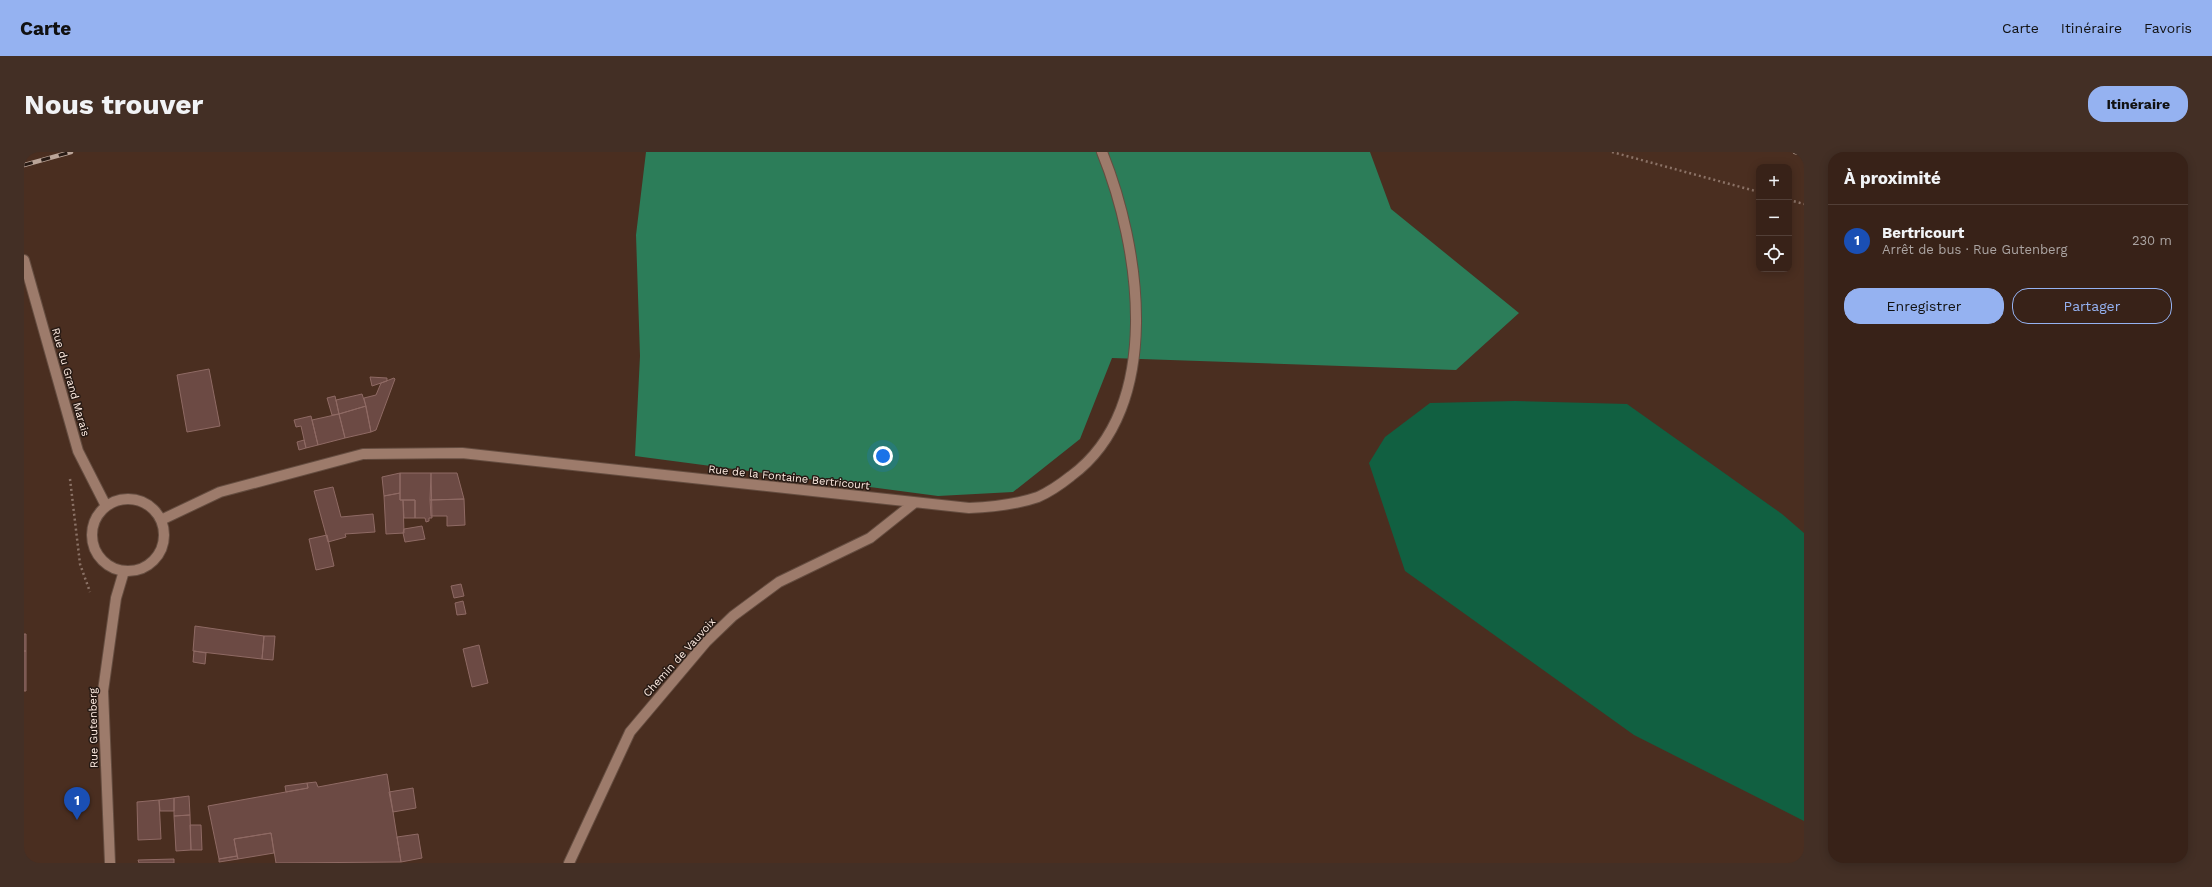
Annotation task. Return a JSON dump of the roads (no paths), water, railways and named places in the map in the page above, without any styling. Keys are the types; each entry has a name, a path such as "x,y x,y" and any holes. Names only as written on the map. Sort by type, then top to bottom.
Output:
{"street":[{"name":"Rue de la Fontaine Bertricourt","path":"161,520 220,492 363,454 462,453 969,508 1006,506 1038,497 1084,467 1107,438 1122,407 1132,370 1136,334 1134,290 1129,250 1118,200 1102,152"},
{"name":"Rue du Grand Marais","path":"24,260 78,451 106,506"},
{"path":"137,499 155,511 161,520 164,538 157,556 143,568 124,571 112,567 102,560 95,550 92,538 93,526 98,515 106,506 116,500 137,499"},
{"name":"Chemin de Vauvoix","path":"569,863 630,732 706,642 733,616 778,582 870,538 914,503"},
{"name":"Rue Gutenberg","path":"110,863 103,691 116,598 124,571"}],"railway":[{"path":"24,165 71,152"},
{"path":"1795,152 1804,154"}],"place":[{"name":"Bertricourt","path":"77,820"}]}
